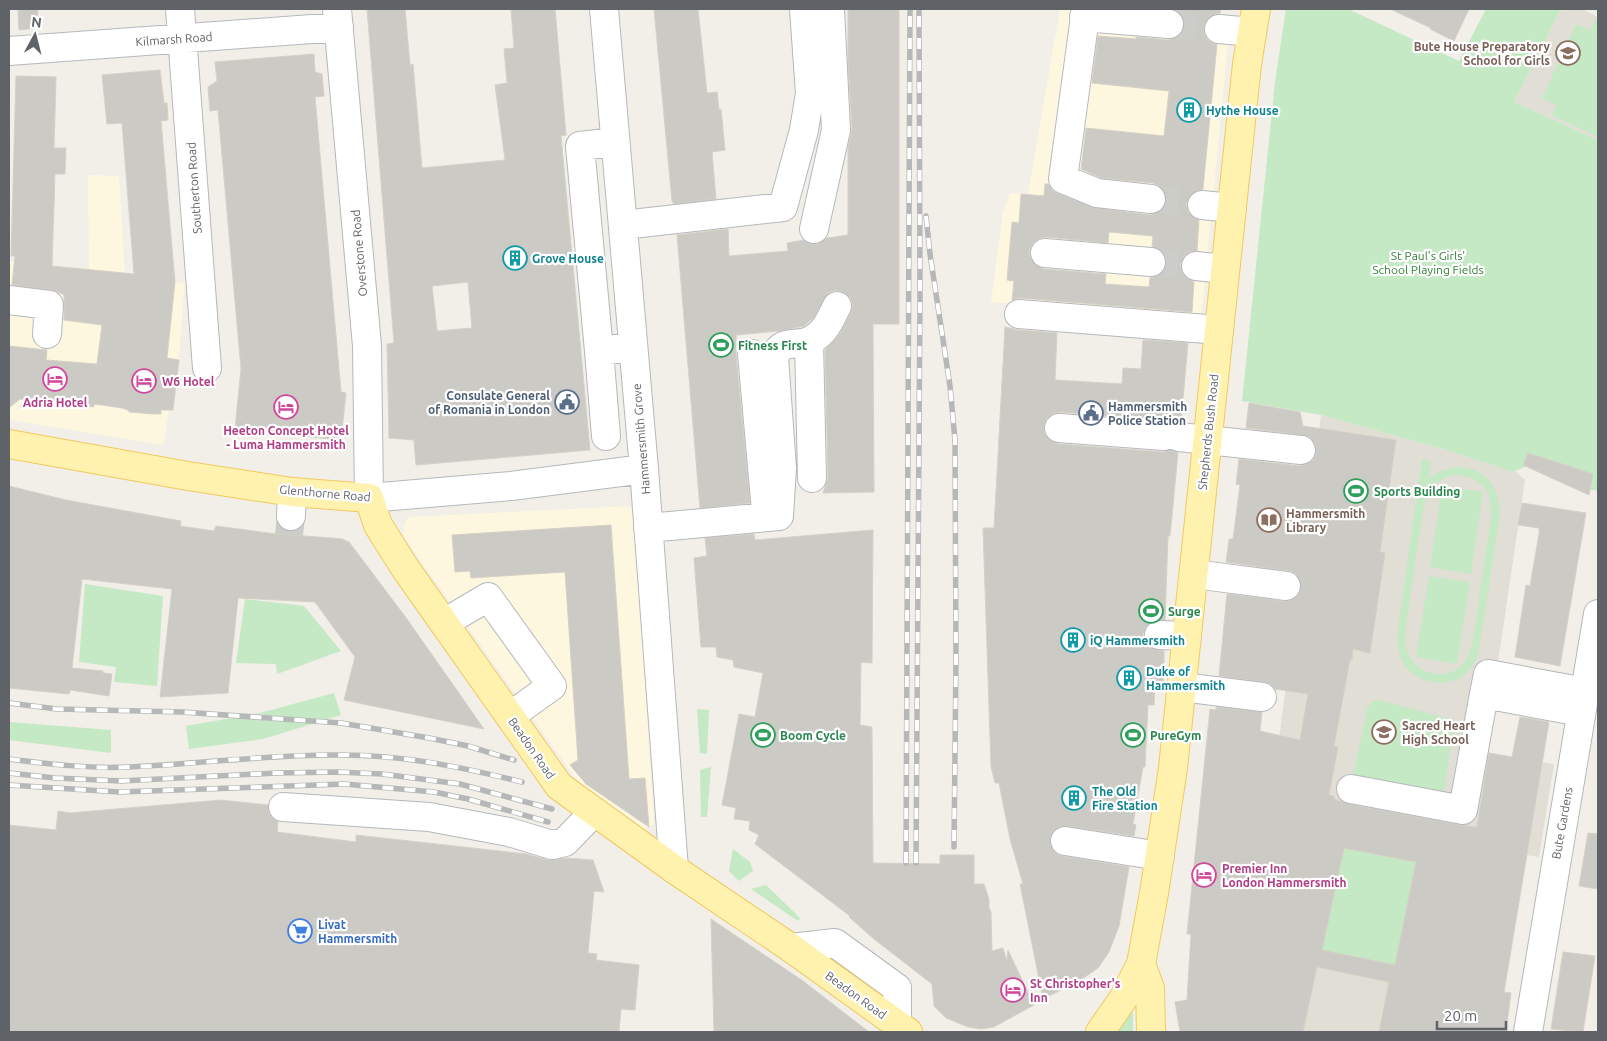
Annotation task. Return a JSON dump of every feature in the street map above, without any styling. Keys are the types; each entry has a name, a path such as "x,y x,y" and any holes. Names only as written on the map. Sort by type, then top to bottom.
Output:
{"main road":[{"name":"Shepherds Bush Road","path":"1141,964 1173,768 1247,64 1254,20"},
{"name":"Glenthorne Road","path":"9,444 178,474 292,504 369,498"},
{"name":"Beadon Road","path":"369,498 378,525 444,623 559,786 674,869 791,948 902,1028"},
{"path":"1100,1032 1123,999 1141,964"},
{"path":"1141,964 1150,988 1151,1032"}],"street":[{"name":"Southerton Road","path":"180,9 207,368"},
{"name":"Hammersmith Grove","path":"604,9 644,470 674,869"},
{"path":"623,225 783,207 804,130 810,94 804,9"},
{"path":"814,229 836,130 830,9"},
{"path":"1151,200 1097,193 1063,179 1085,13 1169,24"},
{"name":"Kilmarsh Road","path":"9,51 183,39 338,18"},
{"name":"Overstone Road","path":"338,18 368,346 369,498"},
{"path":"1219,29 1254,20"},
{"path":"606,436 580,146 615,142"},
{"path":"1202,205 1232,208"},
{"path":"1045,253 1151,262"},
{"path":"1196,266 1225,269"},
{"path":"9,300 49,305 47,334"},
{"path":"648,528 779,516 782,468 774,357 778,349 786,344 809,341 824,330 837,306"},
{"path":"1019,314 1219,330"},
{"path":"809,341 812,478"},
{"path":"599,351 633,348"},
{"path":"752,354 766,517"},
{"path":"1059,428 1207,439 1301,450"},
{"name":"Glenthorne Road","path":"369,498 511,486 644,470"},
{"path":"1194,574 1286,586"},
{"path":"444,623 488,597 552,686 510,716"},
{"name":"Bute Gardens","path":"1528,1032 1598,614"},
{"path":"1159,635 1188,636"},
{"path":"1182,688 1262,697"},
{"path":"1351,789 1462,810 1484,694 1583,702"},
{"path":"283,807 430,817 509,832 552,845 565,842 594,812"},
{"path":"1065,841 1160,856"}],"shaded area":[{"path":"1060,9 1083,9 1230,24 1201,319 991,302 1003,213 1010,193 1028,194"},
{"name":"Bute House Preparatory School for Girls","path":"1561,9 1569,11 1570,9 1582,9 1598,17 1598,140 1514,102"},
{"path":"88,175 119,176 125,276 179,283 185,281 179,356 163,445 9,420 9,261 89,269"},
{"name":"Sacred Heart High School","path":"1321,415 1443,449 1513,472 1515,471 1525,480 1498,662 1571,674 1563,718 1493,705 1486,745 1489,753 1554,764 1539,857 1472,846 1446,1022 1512,1032 1254,1032 1265,848"},
{"path":"630,506 635,511 654,824 644,829 582,787 403,536 404,525 408,517"}],"green space":[{"name":"St Paul's Girls' School Playing Fields","path":"1286,9 1348,9 1459,61 1486,9 1561,9 1514,102 1598,140 1598,491 1527,466 1513,472 1443,449 1321,415 1242,401 1275,82"},
{"path":"1595,20 1598,21 1598,137 1552,115 1556,105 1542,98 1576,24 1590,30"},
{"path":"1422,459 1431,461 1429,478 1447,469 1456,467 1475,470 1490,482 1496,491 1500,515 1479,651 1475,662 1465,674 1454,680 1437,683 1419,678 1406,667 1401,659 1397,635","holes":["1456,475 1465,476 1479,482 1484,487 1490,500 1491,508 1472,645 1461,666 1448,673 1434,674 1414,663 1408,652 1405,640 1424,504 1429,492 1439,481"]},
{"path":"1442,486 1483,492 1471,574 1430,567"},
{"path":"1429,576 1470,582 1457,664 1416,657"},
{"path":"85,584 163,596 157,686 114,682 116,667 79,662"},
{"path":"245,599 304,606 341,651 277,674 276,664 236,663"},
{"path":"334,693 341,715 263,739 189,749 186,726 260,713"},
{"path":"1378,700 1455,720 1444,792 1442,794 1353,777 1367,709 1371,702"},
{"path":"697,709 709,710 707,754 700,753"},
{"path":"9,722 111,730 111,753 9,740"},
{"path":"711,767 707,817 701,817 700,770"},
{"path":"1344,848 1416,862 1395,965 1322,950"},
{"path":"733,849 750,862 753,871 739,881 729,871"},
{"path":"766,885 800,918 798,921 751,889"},
{"path":"1127,1010 1133,1012 1133,1032 1113,1032"}],"building":[{"path":"18,9 38,9 37,28 19,30"},
{"path":"367,9 405,9 410,65 413,64 422,168 505,160 495,85 507,83 504,49 514,48 511,9 555,9 566,135 561,136 590,450 416,465 414,440 389,438 387,344 394,343","holes":["468,282 472,328 437,331 432,286"]},
{"path":"654,9 698,9 707,93 717,92 719,110 721,109 725,150 712,152 716,199 674,204 672,201"},
{"path":"848,9 899,9 899,324 873,324 874,492 823,493 828,478 825,350 840,334 853,305 850,297 843,292 835,290 828,293 814,317 804,326 779,331 736,335 736,355 750,503 700,508 677,235 728,229 729,256 788,251 787,243 804,240 810,244 818,244 827,238 848,235 848,148 852,129 848,61"},
{"path":"1171,9 1221,9 1220,13 1213,15 1207,20 1204,27 1205,36 1210,42 1217,44 1203,189 1196,191 1190,196 1186,204 1188,212 1199,220 1197,251 1189,252 1184,256 1180,265 1182,273 1186,278 1194,282 1192,312 1020,298 1012,300 1014,281 1007,280 1012,222 1019,223 1021,194 1044,196 1045,184 1048,184 1057,193 1095,208 1150,215 1158,213 1164,208 1167,200 1160,186 1153,183 1101,178 1081,169 1086,128 1164,136 1169,91 1092,83 1098,36 1168,40 1175,38 1182,33 1185,25 1183,17 1178,11","holes":["1109,232 1153,236 1152,246 1160,250 1165,256 1167,263 1163,271 1157,276 1150,278 1149,287 1105,284 1106,274 1044,269 1036,265 1031,259 1029,252 1032,244 1046,237 1108,243"]},
{"path":"1390,9 1469,9 1454,41"},
{"path":"314,54 315,72 322,74 324,96 315,97 341,392 346,393 341,440 235,429 241,369 218,110 210,111 208,87 217,81 215,62"},
{"path":"160,70 164,103 167,103 168,120 161,121 175,282 167,358 179,360 173,410 161,410 161,414 129,412 122,408 95,404 93,407 38,398 36,401 20,399 9,408 9,346 47,350 46,360 97,364 102,325 64,320 64,295 58,292 12,285 15,256 11,256 16,76 56,77 54,148 66,148 65,174 55,174 52,266 134,274 122,123 107,124 102,75"},
{"path":"1005,327 1057,333 1055,380 1122,384 1123,368 1141,369 1143,340 1188,343 1181,421 1172,423 1165,420 1060,412 1052,414 1046,419 1044,426 1045,435 1051,441 1058,444 1163,452 1171,450 1178,453 1170,536 1168,536 1165,620 1151,621 1143,634 1145,642 1150,648 1164,651 1163,686 1155,686 1154,705 1148,705 1145,767 1143,767 1133,824 1136,825 1134,836 1067,826 1059,827 1053,831 1050,839 1051,847 1062,856 1129,867 1119,926 1109,952 1098,968 1079,981 1043,999 1020,884 1023,884 1010,839 999,783 995,783 991,767 983,528 994,528"},
{"path":"1249,403 1300,412 1303,426 1396,440 1380,552 1385,553 1370,653 1353,649 1334,746 1338,747 1329,795 1348,804 1477,827 1489,753 1512,757 1520,717 1549,722 1504,992 1511,993 1506,1032 1379,1032 1389,982 1317,967 1303,1032 1180,1032 1175,1002 1187,1000 1191,934 1187,934 1210,709 1216,710 1216,707 1262,712 1260,731 1300,740 1308,694 1275,689 1271,684 1264,682 1219,676 1227,594 1284,601 1292,600 1298,596 1301,588 1300,580 1295,573 1226,562 1229,539 1233,539 1240,485 1236,484 1239,459 1300,466 1313,460 1316,452 1315,443 1310,437 1246,428","holes":["1344,848 1416,862 1395,965 1322,950"]},
{"path":"1528,453 1593,474 1589,495 1523,465"},
{"path":"9,486 66,500 181,521 180,526 214,531 216,526 276,534 342,539 349,542 407,619 484,729 344,700 355,657 315,602 238,598 228,693 160,697 172,589 82,579 72,668 103,671 103,673 112,674 109,696 70,690 69,694 9,688"},
{"path":"1522,503 1586,513 1560,666 1515,657 1526,585 1530,586 1539,534 1539,528 1518,525"},
{"path":"611,525 629,779 645,778 649,827 586,784 570,765 578,760 565,572 471,578 470,571 455,572 452,535"},
{"path":"873,530 872,663 861,662 860,725 872,727 873,863 940,864 940,855 974,855 974,884 984,884 989,899 992,951 1003,948 1007,961 1008,950 1034,1005 994,1027 981,1029 968,1027 946,1018 934,1006 932,984 874,939 850,916 755,844 759,835 749,830 750,821 734,819 736,808 722,805 739,714 755,717 763,673 734,667 733,660 717,657 716,647 701,647 694,558 707,556 705,538 754,534 755,540"},
{"name":"Livat Hammersmith","path":"221,800 268,805 269,814 278,821 277,832 356,842 356,835 526,854 548,860 566,858 593,860 604,892 594,891 588,953 597,954 596,960 639,965 635,1010 621,1009 619,1032 9,1032 9,825 56,830 58,811 70,813"},
{"path":"1588,833 1598,834 1598,889 1579,886"},
{"path":"711,919 803,981 869,1032 714,1032"},
{"path":"1563,952 1595,956 1583,1032 1551,1029"}],"tunnel":[{"path":"1169,24 1219,29"},
{"path":"1151,199 1202,205"},
{"path":"1151,262 1196,266"},
{"path":"289,535 291,516"}],"railway":[{"path":"906,863 910,9"},
{"path":"916,863 920,296 919,9"},
{"path":"926,216 950,386 955,440 956,658 954,847"},
{"path":"9,703 57,709 182,712 341,723 468,746 514,760"},
{"path":"9,759 69,766 115,767 157,766 315,755 388,757 477,771 522,782"},
{"path":"9,773 55,778 121,781 277,773 337,772 382,774 460,784 552,809"},
{"path":"9,785 119,792 344,784 434,792 468,799 548,822"}],"place":[{"name":"Bute House Preparatory School for Girls","path":"1568,53"},
{"name":"Hythe House","path":"1189,110"},
{"name":"Grove House","path":"515,258"},
{"name":"Fitness First","path":"721,345"},
{"name":"Adria Hotel","path":"55,379"},
{"name":"W6 Hotel","path":"144,381"},
{"name":"Consulate General of Romania in London","path":"567,402"},
{"name":"Heeton Concept Hotel - Luma Hammersmith","path":"286,407"},
{"name":"Hammersmith Police Station","path":"1091,413"},
{"name":"Sports Building","path":"1356,491"},
{"name":"Hammersmith Library","path":"1269,520"},
{"name":"Surge","path":"1151,611"},
{"name":"iQ Hammersmith","path":"1073,640"},
{"name":"Duke of Hammersmith","path":"1129,678"},
{"name":"Sacred Heart High School","path":"1384,732"},
{"name":"Boom Cycle","path":"763,735"},
{"name":"PureGym","path":"1133,735"},
{"name":"The Old Fire Station","path":"1074,798"},
{"name":"Premier Inn London Hammersmith","path":"1204,875"},
{"name":"Livat Hammersmith","path":"300,931"},
{"name":"St Christopher's Inn","path":"1013,990"}]}
